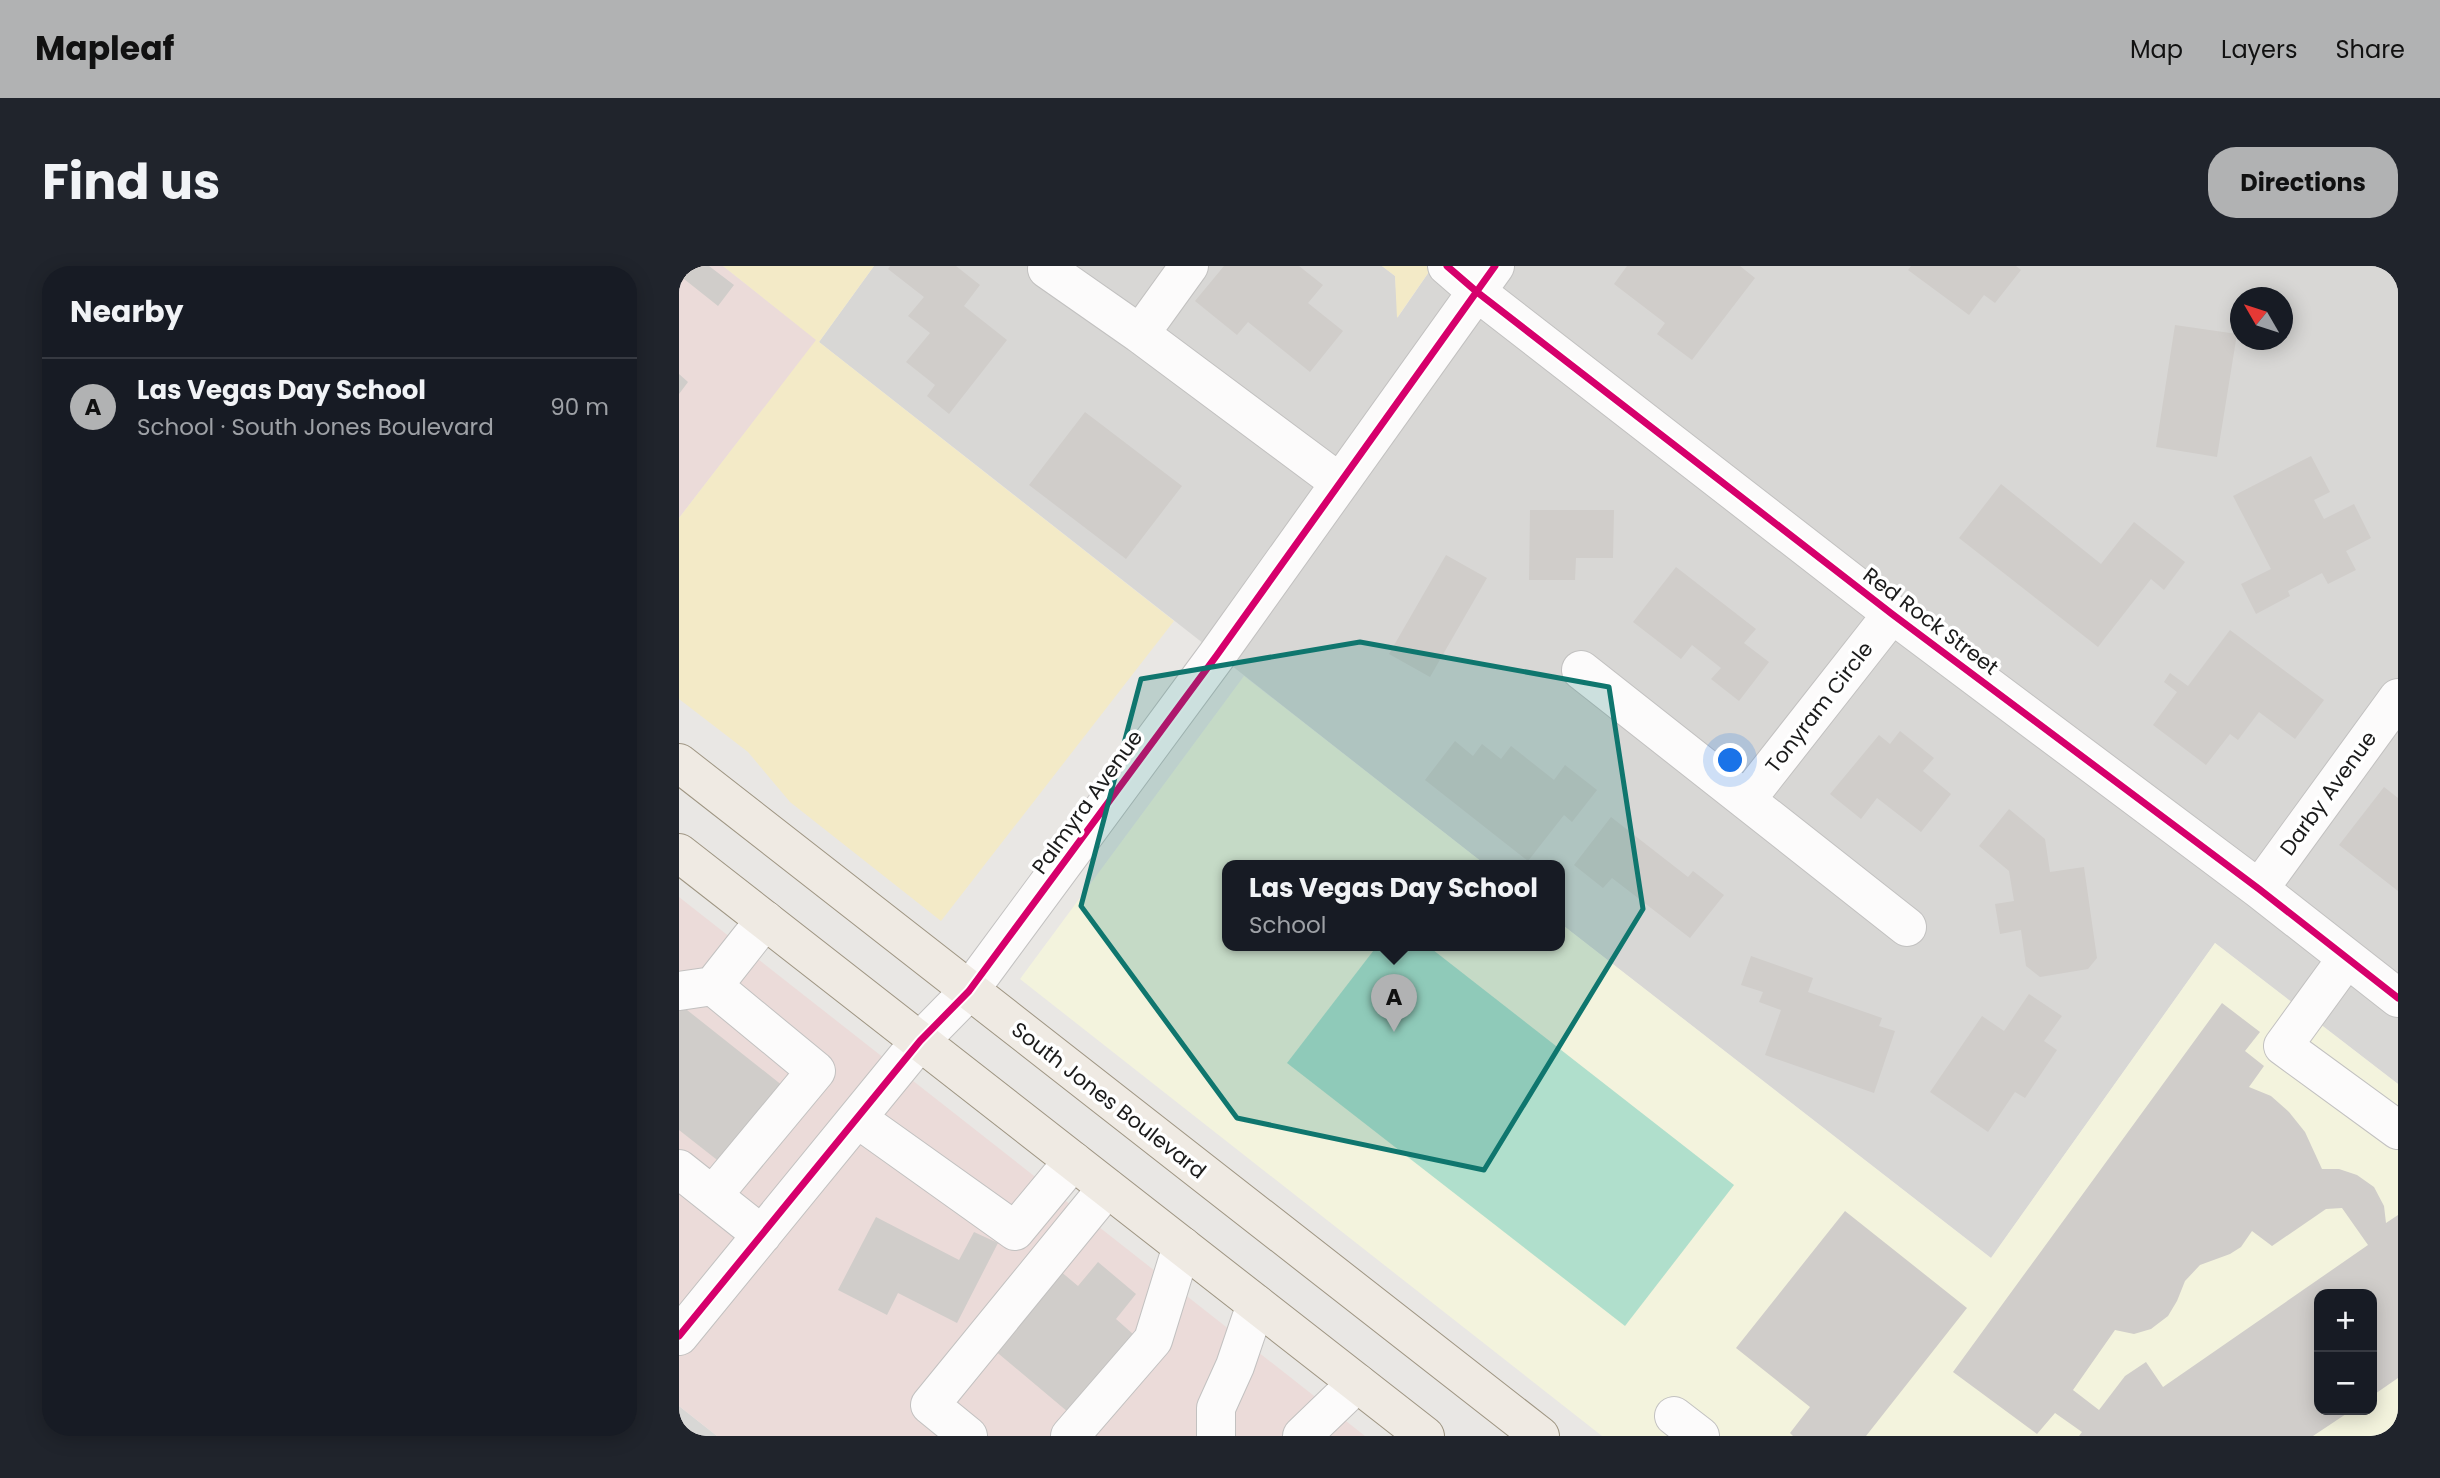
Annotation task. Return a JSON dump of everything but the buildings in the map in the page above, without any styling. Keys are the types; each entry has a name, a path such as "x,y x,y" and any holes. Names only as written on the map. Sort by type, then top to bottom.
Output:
{"main road":[{"name":"South Jones Boulevard","path":"679,763 1540,1436"},
{"path":"679,853 1357,1383 1409,1432"}],"street":[{"path":"1140,334 1189,266"},
{"name":"Red Rock Street","path":"1447,266 1486,279 1892,614 2259,889 2398,998"},
{"path":"1047,270 1140,334 1340,484"},
{"name":"Palmyra Avenue","path":"679,1336 920,1041 969,992 1340,484 1486,279"},
{"name":"Tonyram Circle","path":"1746,800 1892,614"},
{"path":"1581,670 1907,927"},
{"name":"Darby Avenue","path":"2259,889 2398,698"},
{"path":"713,1195 816,1071 696,988 765,920"},
{"path":"2347,958 2283,1046 2398,1130"},
{"path":"858,1119 1015,1231 1073,1161"},
{"path":"679,1168 762,1235"},
{"path":"968,1436 930,1405 1107,1188"},
{"path":"1070,1436 1153,1339 1182,1246"},
{"path":"1216,1436 1216,1408 1235,1366 1256,1304"},
{"path":"1302,1436 1357,1383"}],"highlighted area":[{"path":"1360,642 1609,687 1643,909 1484,1170 1237,1118 1081,906 1141,679"}],"shaded area":[{"path":"679,266 723,266 817,340 679,518"},
{"path":"874,266 1382,266 1395,276 1398,317 1433,266 2398,266 2398,1084 2215,943 1991,1258 1565,927 1565,860 1479,860 819,342"},
{"path":"1244,676 1479,860 1222,860 1222,951 1565,951 1565,927 1991,1258 2215,943 2398,1084 2398,1436 1602,1436 1020,979"},
{"path":"679,897 1365,1436 717,1436 679,1406"},
{"path":"679,1406 717,1436 679,1436"}],"sand":[{"path":"723,266 874,266 819,342 1174,621 941,921 790,802 748,752 679,699 679,518 816,340"},
{"path":"1382,266 1433,266 1397,318 1395,276"}],"green space":[{"path":"1373,951 1434,951 1734,1185 1625,1326 1287,1063"}],"cycle path":[{"path":"1447,266 1892,614 2259,889 2398,998"},
{"path":"679,1336 920,1041 969,991 1217,655 1495,266"}],"place":[{"name":"Las Vegas Day School","path":"1394,1032"}]}
